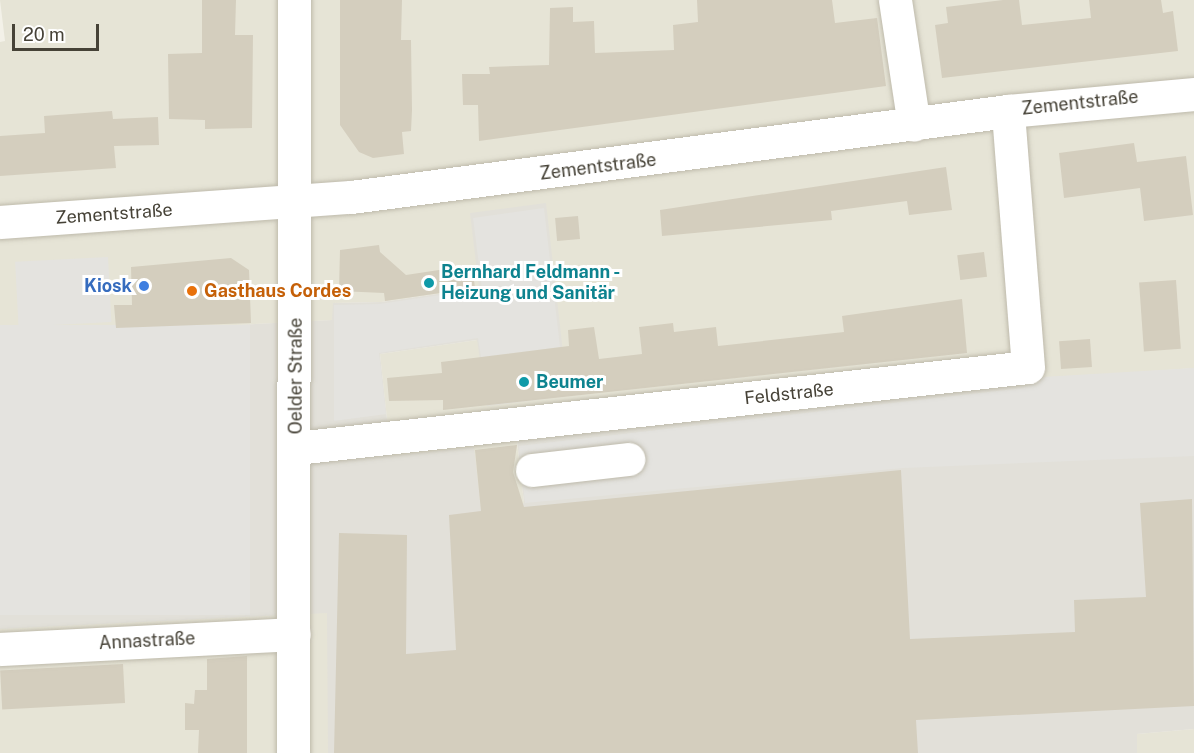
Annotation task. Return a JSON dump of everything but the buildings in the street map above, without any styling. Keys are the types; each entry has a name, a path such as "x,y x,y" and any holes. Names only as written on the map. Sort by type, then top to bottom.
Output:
{"street":[{"name":"Oelder Straße","path":"293,753 296,448 294,0"},
{"path":"895,0 914,125"},
{"name":"Zementstraße","path":"0,222 295,202 914,125 1008,111 1194,94"},
{"name":"Feldstraße","path":"296,448 1028,367 1008,111"},
{"path":"532,470 628,459"},
{"name":"Annastraße","path":"0,649 294,634"}],"shaded area":[{"path":"0,0 1194,0 1194,368 1042,379 517,442 524,503 480,509 391,456 380,354 477,340 480,288 381,302 333,303 333,320 0,337 0,42 5,41"},
{"name":"Beumer","path":"546,203 568,396 487,406 477,340 380,354 391,456 474,447 481,509 524,503 517,441 1042,379 1194,368 1194,729 1137,734 1137,753 328,753 327,613 0,629 0,337 332,320 333,303 381,302 479,288 470,213"},
{"name":"Beumer","path":"544,208 560,347 481,357 478,338 379,353 386,414 334,421 334,305 379,304 482,289 473,218"},
{"path":"108,257 111,322 19,327 15,262"},
{"path":"0,325 250,325 250,615 0,615"},
{"name":"Beumer","path":"1194,368 1194,456 903,468 525,503 519,446 1023,388 1042,377"},
{"path":"0,613 328,613 328,753 0,753"},
{"path":"1194,729 1194,753 1137,753 1137,734"}],"place":[{"name":"Bernhard Feldmann - Heizung und Sanitär","path":"429,283"},
{"name":"Kiosk","path":"144,286"},
{"name":"Gasthaus Cordes","path":"192,291"},
{"name":"Beumer","path":"524,382"}]}
